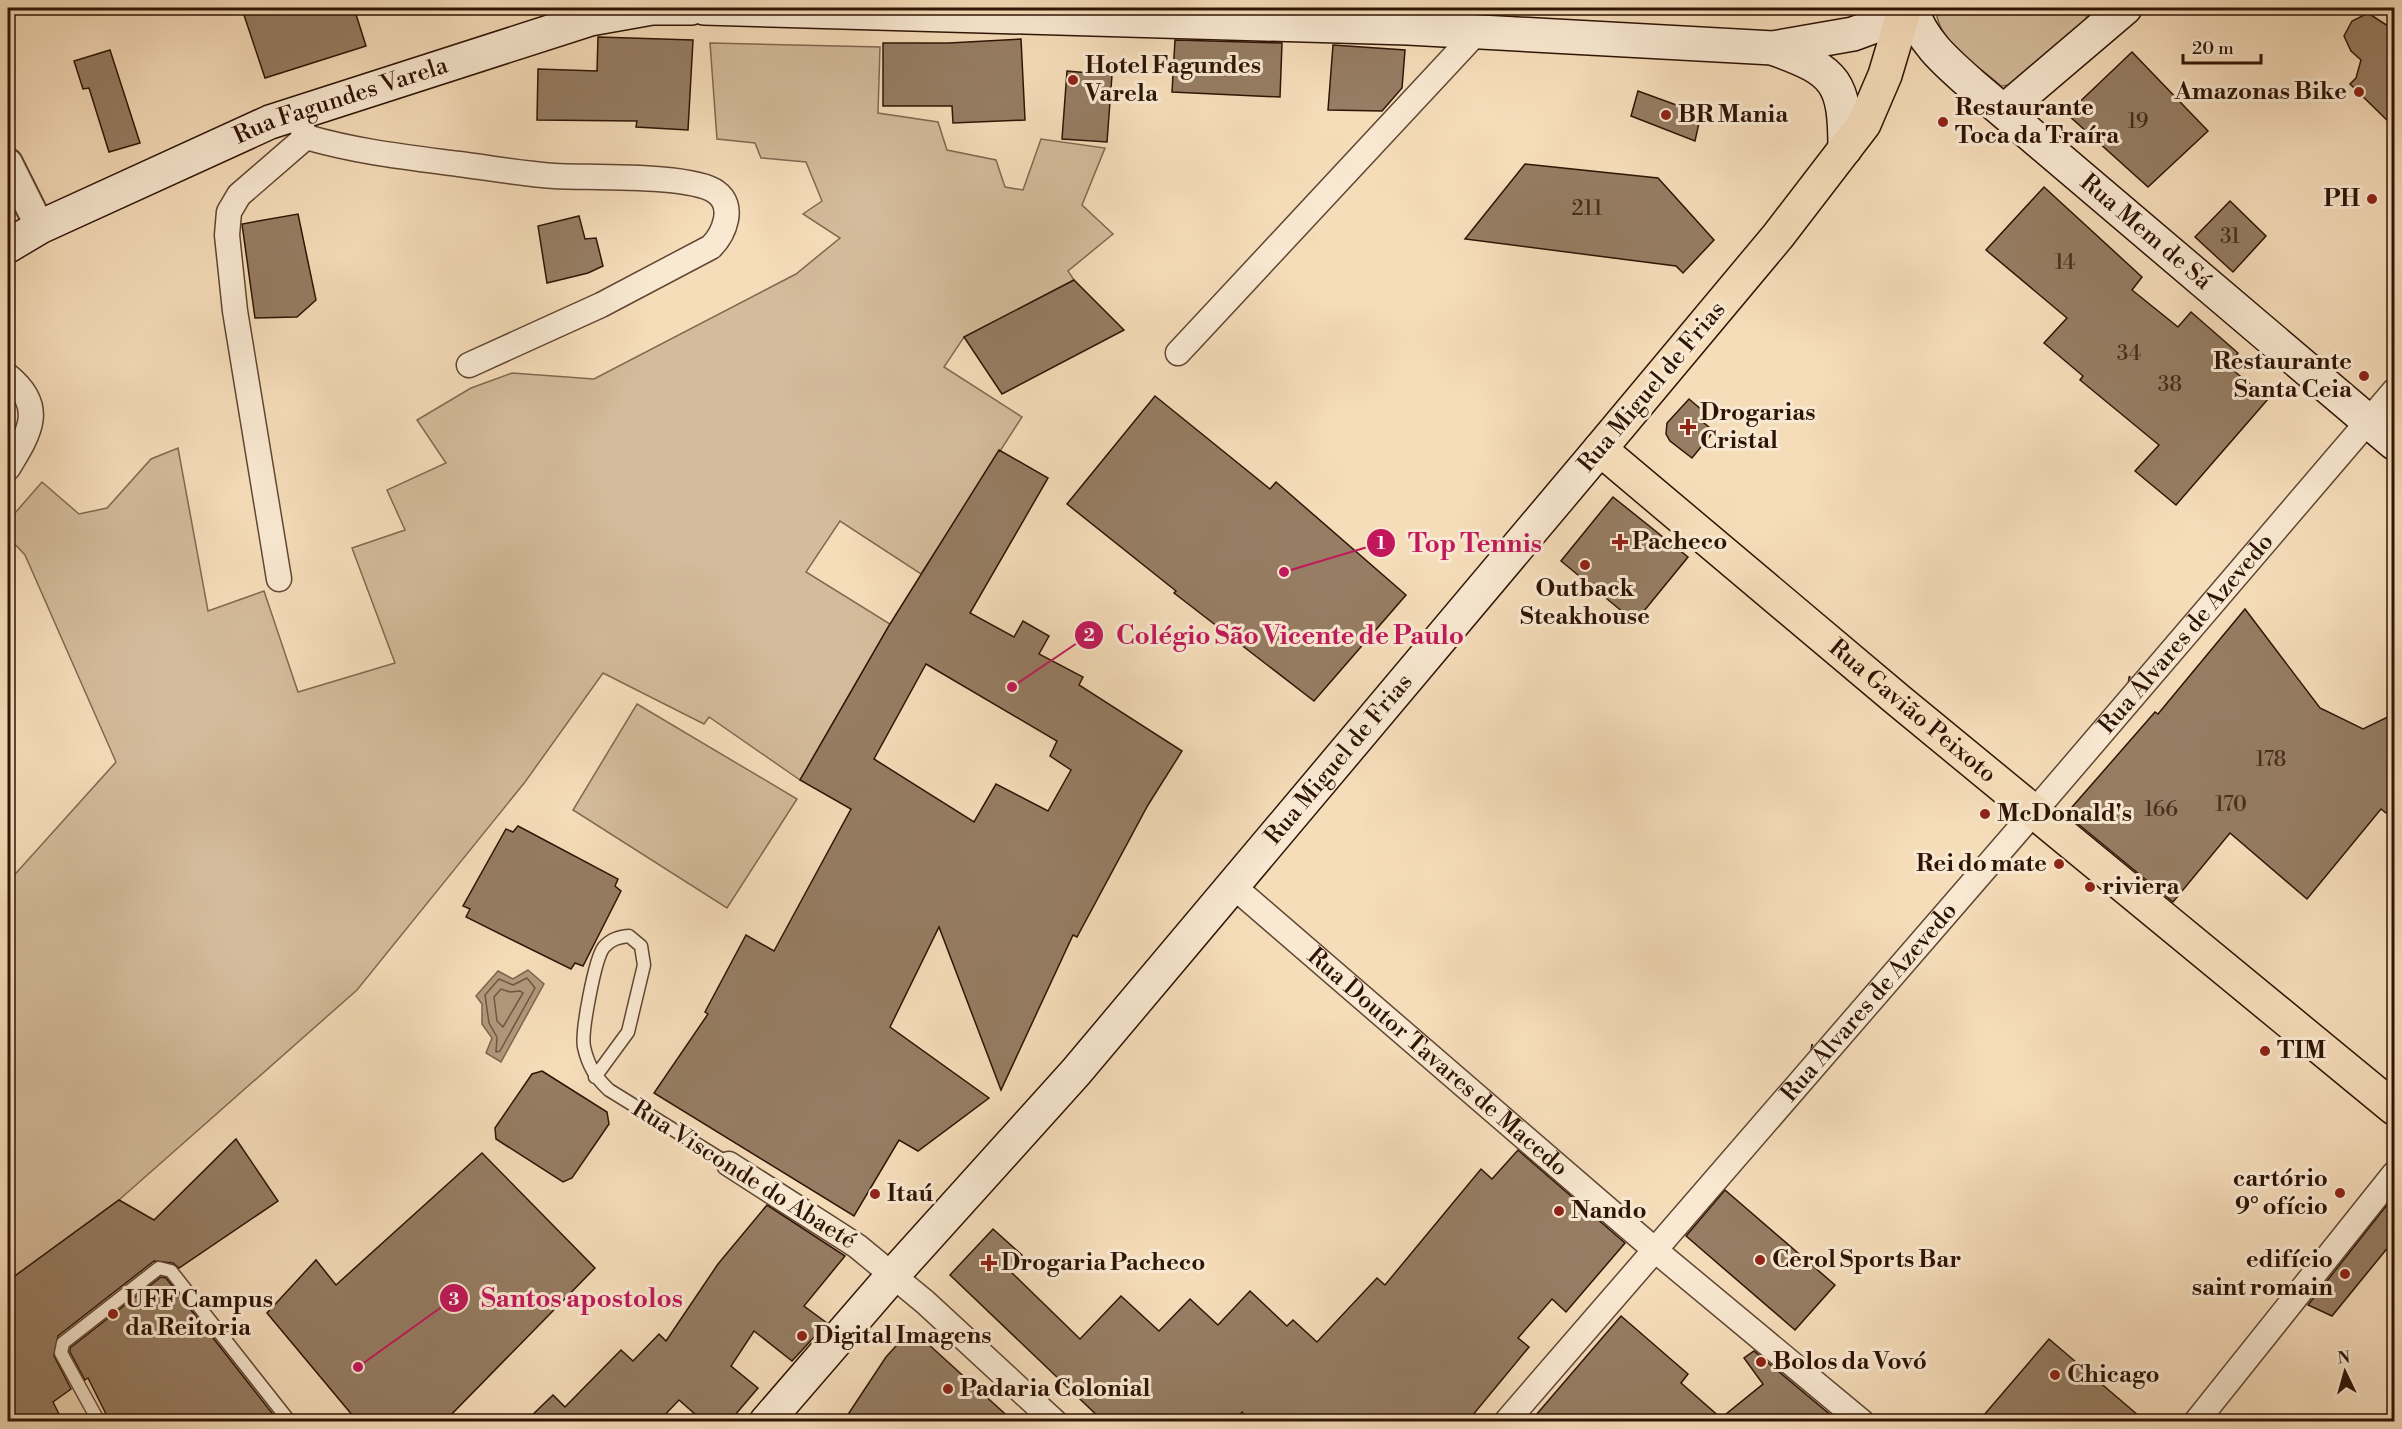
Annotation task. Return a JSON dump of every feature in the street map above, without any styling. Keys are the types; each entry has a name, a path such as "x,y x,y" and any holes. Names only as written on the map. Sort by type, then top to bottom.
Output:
{"main road":[{"name":"Rua Fagundes Varela","path":"8,246 40,227 249,131 301,125 590,19 652,8 691,8"},
{"path":"704,8 1409,23 1478,31 1773,48 1853,34 1872,27 1897,8"},
{"name":"Rua Miguel de Frias","path":"766,1422 893,1275 1076,1072 1779,236 1845,149 1874,104 1905,8"},
{"name":"Rua Mem de Sá","path":"1911,8 1928,43 2004,111 2394,443"},
{"path":"2004,111 2125,8"},
{"path":"1773,48 1818,67 1831,78 1843,104 1845,149"},
{"name":"Rua Gavião Peixoto","path":"1600,449 2034,812 2394,1108"}],"street":[{"path":"1178,353 1478,31"},
{"path":"279,579 235,311 227,235 229,212 239,195 301,125 352,150 552,176 702,185 717,192 724,202 726,225 721,237 711,248 601,305 469,365"},
{"path":"8,163 40,227"},
{"path":"8,376 24,389 31,406 29,432 8,468"},
{"name":"Rua Álvares de Azevedo","path":"1506,1422 2034,812 2394,391"},
{"name":"Rua Doutor Tavares de Macedo","path":"1233,886 1655,1250 1862,1422"},
{"name":"Rua Visconde do Abaeté","path":"729,1164 858,1246 1055,1422"},
{"path":"2196,1422 2394,1174"}],"lane":[{"path":"629,936 641,946 644,965 628,1032 595,1077 583,1044 584,1025 599,957 610,941 629,936"},
{"name":"Rua Visconde do Abaeté","path":"595,1077 609,1090 729,1164"},
{"path":"99,1422 61,1353 63,1343 159,1268 171,1271 291,1422"}],"shaded area":[{"path":"1936,8 2074,8 2087,13 2086,20 2009,85 2001,86 1951,42 1938,20"},
{"path":"710,43 880,47 878,113 938,122 947,150 996,160 1005,187 1023,190 1041,139 1105,148 1082,205 1113,234 1068,271 1074,280 964,337 944,367 1022,417 921,574 840,521 806,572 890,624 800,780 709,717 704,724 603,673 525,782 357,990 119,1200 8,1281 8,882 116,762 25,555 8,537 8,521 42,482 79,514 107,508 151,459 178,448 208,611 264,591 298,692 395,663 352,548 405,530 387,490 446,463 417,420 471,388 512,373 594,379 796,274 840,238 803,214 822,201 806,162 761,158 755,143 717,139"},
{"path":"637,704 797,799 727,908 573,810"}],"water":[{"path":"528,970 544,984 501,1062 486,1053 492,1038 482,1024 482,1004 476,996 498,971 513,979"}],"building":[{"path":"257,8 354,8 366,46 265,78 243,12"},
{"path":"2368,13 2394,30 2394,127 2350,84 2356,78 2361,60 2351,51 2344,36 2352,21"},
{"path":"598,37 693,40 688,130 636,127 637,121 537,120 538,69 597,71"},
{"path":"1021,39 1025,120 953,123 952,106 883,106 883,43 949,43"},
{"path":"1175,40 1282,43 1280,97 1172,92"},
{"path":"1333,45 1405,50 1402,88 1382,111 1328,110"},
{"path":"110,50 140,143 109,152 89,88 83,89 74,61"},
{"path":"2132,52 2208,131 2148,187 2067,114"},
{"path":"1067,71 1112,75 1107,142 1062,139"},
{"name":"BR Mania","path":"1638,91 1701,114 1695,141 1631,116"},
{"path":"1525,164 1658,178 1714,240 1683,273 1676,266 1465,239"},
{"path":"2044,187 2142,277 2132,290 2178,327 2191,312 2238,353 2228,366 2268,399 2176,505 2135,471 2159,445 2080,380 2083,376 2044,343 2067,318 1986,250"},
{"path":"2230,201 2266,236 2233,272 2195,237"},
{"path":"298,214 316,300 297,317 255,318 242,224"},
{"path":"579,216 585,239 596,238 603,266 588,273 547,283 538,226"},
{"path":"1074,280 1124,330 1002,394 964,337"},
{"path":"1155,396 1270,489 1276,482 1406,595 1314,701 1174,593 1176,591 1067,504"},
{"name":"Drogarias Cristal","path":"1689,399 1709,416 1704,423 1714,431 1692,458 1670,441 1666,434 1667,423"},
{"path":"999,450 1048,478 970,613 1014,637 1023,621 1049,636 1039,654 1083,677 1079,685 1182,751 1148,805 1077,937 1073,935 1001,1090 939,927 890,1027 989,1098 918,1151 899,1140 854,1216 654,1093 708,1014 705,1012 746,935 774,951 851,809 800,780 890,624","holes":["926,664 1057,741 1050,756 1071,770 1048,811 996,784 974,822 874,759"]},
{"path":"1613,497 1688,557 1635,622 1561,561"},
{"path":"2245,609 2320,708 2363,729 2394,714 2394,803 2386,813 2381,809 2307,899 2230,833 2173,902 2066,814 2155,712 2158,714"},
{"path":"518,826 618,879 615,886 621,891 583,966 575,963 571,969 466,917 470,909 463,906 506,829 513,832"},
{"path":"542,1071 607,1112 609,1124 572,1178 563,1182 496,1139 495,1128 532,1074"},
{"path":"236,1139 278,1201 179,1268 173,1263 154,1261 58,1336 54,1356 71,1389 53,1402 63,1422 8,1422 8,1281 119,1200 154,1220"},
{"path":"1518,1150 1625,1243 1566,1312 1552,1299 1518,1338 1529,1347 1467,1422 1253,1422 1242,1412 1233,1422 1104,1422 950,1275 993,1229 1022,1255 1009,1270 1080,1339 1121,1296 1159,1331 1190,1299 1218,1325 1250,1291 1287,1326 1293,1320 1317,1342 1377,1278 1385,1285 1481,1169 1492,1179"},
{"path":"482,1153 595,1268 444,1422 358,1422 267,1313 316,1260 336,1285"},
{"name":"Cerol Sports Bar","path":"1725,1190 1835,1285 1795,1330 1686,1236"},
{"name":"edifício saint romain","path":"2394,1196 2394,1240 2332,1316 2308,1305"},
{"path":"767,1205 845,1256 804,1306 827,1323 792,1361 754,1331 731,1366 758,1388 729,1422 704,1422 679,1400 658,1422 525,1422 553,1395 565,1407 621,1350 633,1361 659,1334 666,1341 718,1264"},
{"path":"161,1277 166,1278 279,1422 110,1422 88,1378 85,1380 70,1348"},
{"path":"1621,1316 1688,1374 1681,1383 1721,1418 1763,1384 1744,1358 1754,1351 1839,1422 1530,1422"},
{"path":"916,1333 1014,1422 843,1422 886,1357 907,1334"},
{"name":"Chicago","path":"2049,1339 2146,1422 1978,1422"}],"place":[{"name":"Hotel Fagundes Varela","path":"1073,80"},
{"name":"Amazonas Bike","path":"2359,92"},
{"name":"BR Mania","path":"1666,115"},
{"name":"Restaurante Toca da Traíra","path":"1943,122"},
{"name":"PH","path":"2372,199"},
{"name":"Restaurante Santa Ceia","path":"2364,376"},
{"name":"Drogarias Cristal","path":"1688,427"},
{"name":"Pacheco","path":"1620,542"},
{"name":"Outback Steakhouse","path":"1585,565"},
{"name":"Top Tennis","path":"1284,572"},
{"name":"Colégio São Vicente de Paulo","path":"1012,687"},
{"name":"McDonald's","path":"1985,814"},
{"name":"Rei do mate","path":"2059,864"},
{"name":"riviera","path":"2090,887"},
{"name":"TIM","path":"2265,1051"},
{"name":"cartório 9° ofício","path":"2340,1193"},
{"name":"Itaú","path":"875,1194"},
{"name":"Nando","path":"1559,1211"},
{"name":"Cerol Sports Bar","path":"1760,1260"},
{"name":"Drogaria Pacheco","path":"989,1263"},
{"name":"edifício saint romain","path":"2345,1274"},
{"name":"UFF Campus da Reitoria","path":"113,1314"},
{"name":"Digital Imagens","path":"802,1336"},
{"name":"Bolos da Vovó","path":"1761,1362"},
{"name":"Santos apostolos","path":"358,1367"},
{"name":"Chicago","path":"2055,1375"},
{"name":"Padaria Colonial","path":"948,1389"}]}
